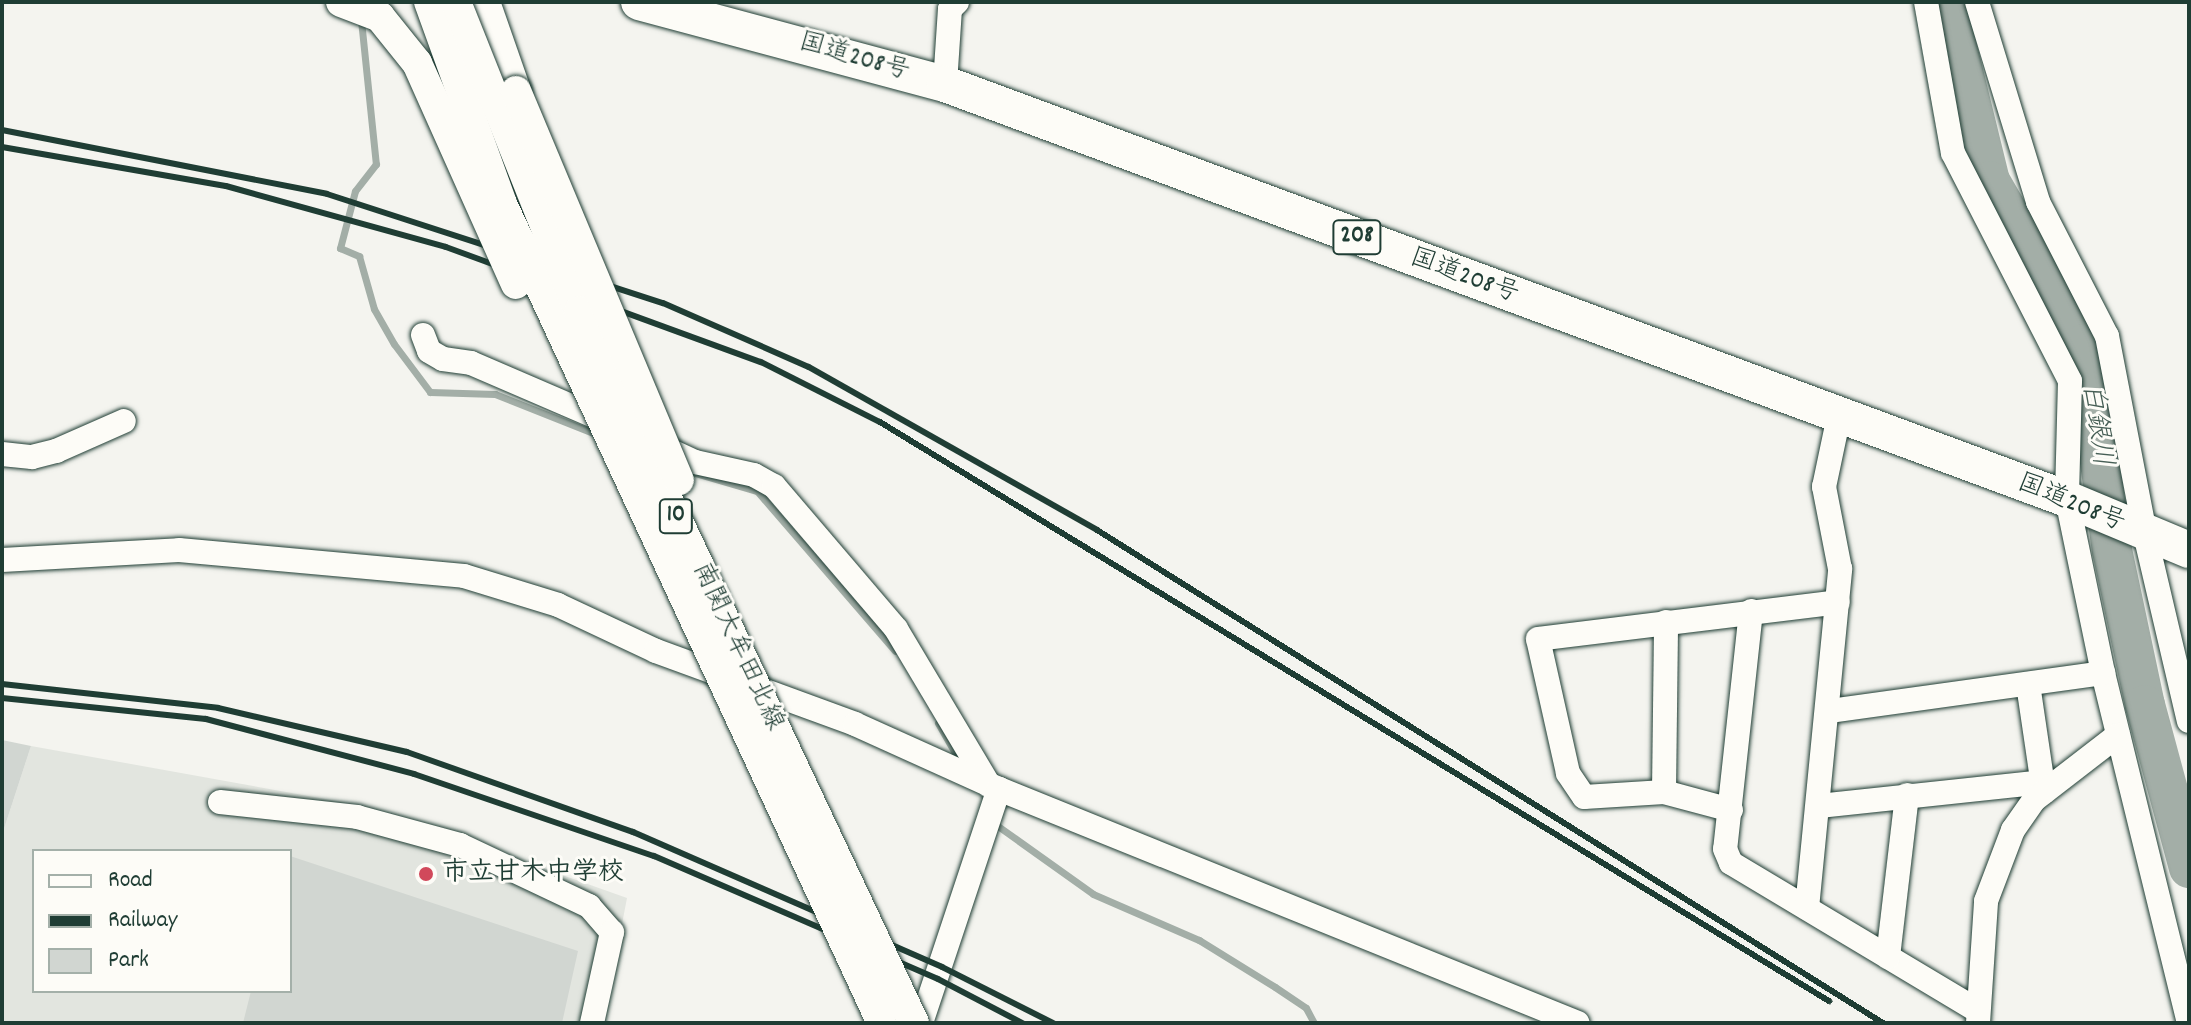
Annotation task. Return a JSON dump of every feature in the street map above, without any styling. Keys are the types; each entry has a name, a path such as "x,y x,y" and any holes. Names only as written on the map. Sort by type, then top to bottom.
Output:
{"highway":[{"name":"国道208号","path":"653,3 945,84 2067,499 2189,550"}],"main road":[{"path":"341,2 380,17 417,63 528,307 653,530"},
{"name":"南関大牟田北線","path":"429,2 502,204 882,1023"},
{"name":"南関大牟田北線","path":"456,2 579,311 914,1023"},
{"path":"485,2 516,91 710,554 726,624"}],"street":[{"path":"945,84 950,9 957,2"},
{"path":"1926,2 1953,153 2070,381 2067,499 2103,673 2189,1022"},
{"path":"1977,2 2038,202 2107,336 2145,534 2189,721"},
{"path":"423,335 429,351 443,359 471,363 695,462 754,475 774,486 896,629 994,787 921,1023"},
{"path":"1807,908 1830,711 1838,602 1840,569 1824,487 1839,416"},
{"path":"2,454 32,457 56,451 124,421"},
{"path":"2,560 179,550 464,576 558,605 656,651 855,724 994,787 1578,1023"},
{"path":"1731,810 1664,792 1584,797 1568,773 1538,639 1838,602"},
{"path":"1751,611 1725,849 1731,863 1888,957 1978,1017"},
{"path":"1664,792 1666,622"},
{"path":"1830,711 2103,673"},
{"path":"2028,684 2043,787"},
{"path":"1978,1017 1980,946 1994,876 2013,830 2043,787 2118,735"},
{"path":"1819,806 1907,795 2043,787"},
{"path":"1888,957 1907,795"},
{"path":"220,802 357,817 460,845 589,906 612,932 592,1023"}],"shaded area":[{"name":"市立甘木中学校","path":"31,746 370,807 627,898 603,1023 2,1023 2,835"}],"green space":[{"path":"2,740 31,746 2,835"},
{"path":"292,857 578,951 562,1023 243,1023 250,993 292,993"}],"waterway":[{"name":"白銀川","path":"1946,2 1990,181 2084,344 2112,550 2145,705 2189,868"},
{"path":"361,20 376,164 355,191 340,248 359,256 374,309 394,344 430,392 495,394 598,435"},
{"path":"688,471 757,491 895,651"},
{"path":"938,723 962,765"},
{"path":"995,824 1093,894 1199,940 1275,987 1306,1008 1314,1023"}],"railway":[{"path":"2,130 327,194 663,303 809,367 1097,530 1883,1023"},
{"path":"2,147 226,186 446,247 761,362 880,422 1829,1001"},
{"path":"2,684 218,708 407,752 633,832 942,967 1053,1023"},
{"path":"2,698 206,719 414,774 654,856 938,979 1022,1023"}],"place":[{"name":"市立甘木中学校","path":"426,874"}]}
